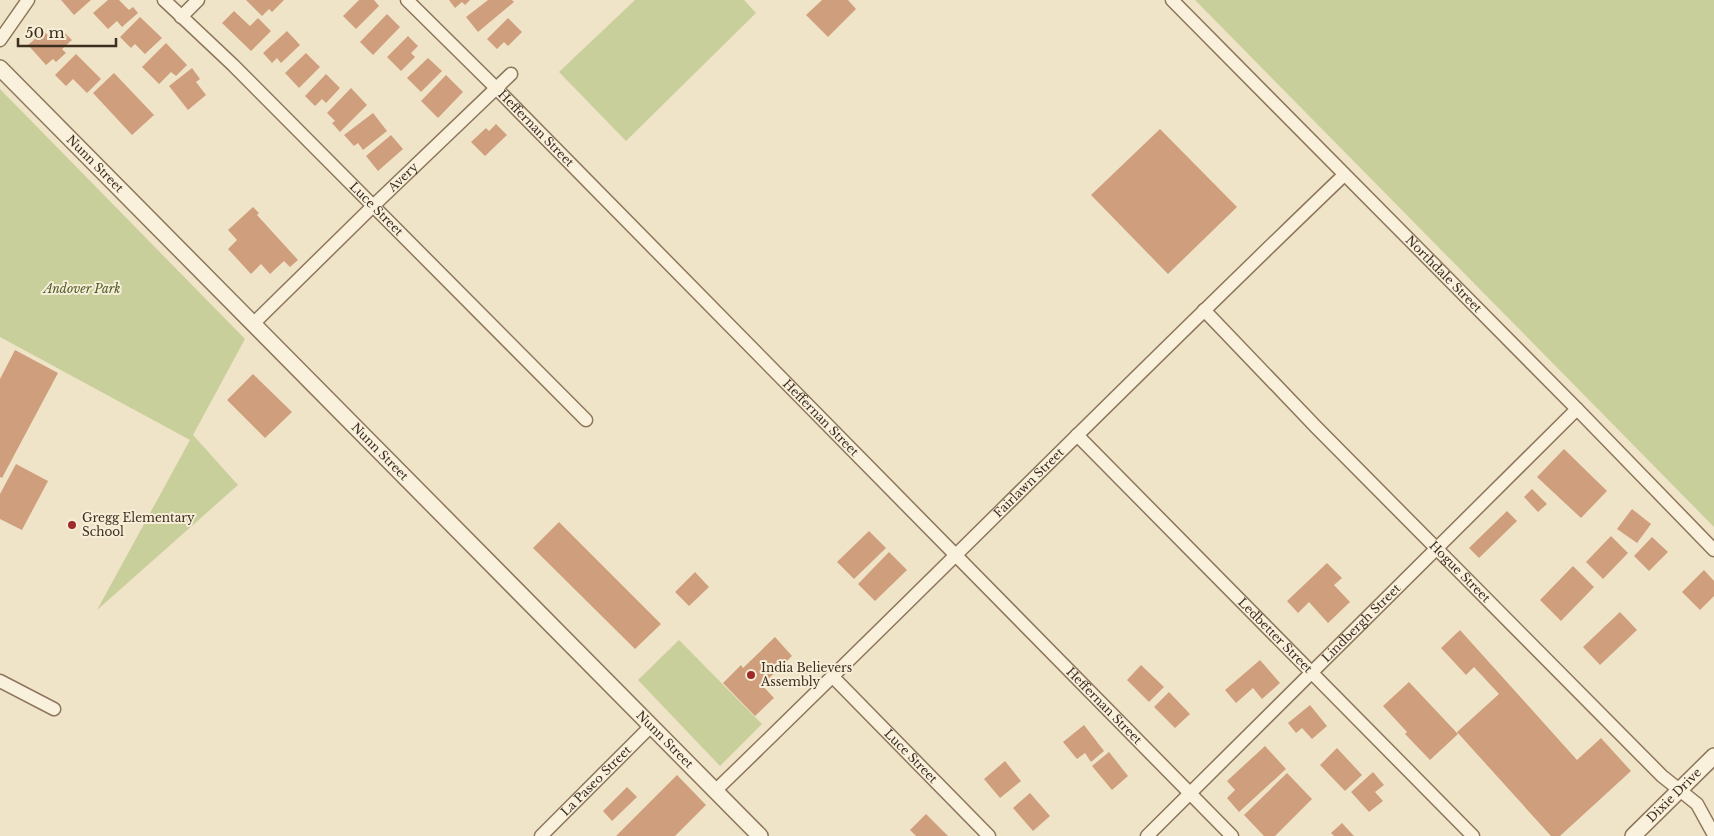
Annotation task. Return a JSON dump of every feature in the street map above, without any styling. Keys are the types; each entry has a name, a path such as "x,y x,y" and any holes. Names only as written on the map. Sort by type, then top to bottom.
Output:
{"street":[{"path":"0,40 28,0"},
{"name":"Luce Street","path":"164,0 233,65 586,420"},
{"path":"181,17 198,0"},
{"name":"Heffernan Street","path":"408,0 1232,836"},
{"name":"Northdale Street","path":"1172,0 1714,550"},
{"name":"Nunn Street","path":"0,68 760,836"},
{"name":"Avery","path":"253,324 372,206 511,74"},
{"name":"Fairlawn Street","path":"715,791 1204,310 1344,175"},
{"name":"Hogue Street","path":"1204,310 1316,427 1662,776 1697,804 1714,835"},
{"name":"Lindbergh Street","path":"1148,836 1438,549 1576,409"},
{"name":"Ledbetter Street","path":"1077,435 1473,836"},
{"name":"Luce Street","path":"833,677 989,836"},
{"path":"0,681 54,709"},
{"name":"La Paseo Street","path":"540,836 651,726"},
{"name":"Dixie Drive","path":"1633,836 1714,756"}],"green space":[{"path":"635,0 744,0 756,13 626,141 559,72"},
{"path":"1195,0 1714,0 1714,527"},
{"name":"Andover Park","path":"0,89 245,339 193,435 238,485 97,610 190,440 0,337"},
{"path":"679,640 762,724 720,766 638,680"}],"building":[{"path":"61,0 91,0 74,15"},
{"path":"108,0 119,0 129,10 133,7 138,13 122,27 117,21 108,29 93,13"},
{"path":"246,0 284,0 272,12 269,9 262,16"},
{"path":"359,0 374,0 379,6 356,29 343,16"},
{"path":"449,0 470,0 465,5 462,2 455,8"},
{"path":"488,0 512,0 514,2 478,32 466,17"},
{"path":"822,0 848,0 856,9 828,37 806,15"},
{"path":"234,11 250,26 258,18 271,31 251,51 222,23"},
{"path":"387,14 400,27 373,55 360,42"},
{"path":"140,17 162,38 145,54 135,44 131,48 120,37"},
{"path":"508,18 522,32 508,46 504,42 497,49 487,39"},
{"path":"61,29 72,40 62,49 66,53 56,62 53,59 46,65 28,45 44,31 50,38"},
{"path":"287,31 300,45 281,63 277,58 272,63 263,53"},
{"path":"408,36 418,46 411,53 415,57 401,71 387,57"},
{"path":"166,43 187,65 176,76 171,72 159,84 142,67"},
{"path":"306,53 320,67 299,88 285,73"},
{"path":"76,54 101,79 87,93 73,79 66,86 55,75"},
{"path":"428,58 442,71 421,92 407,78"},
{"path":"192,68 200,79 196,82 206,95 188,110 169,86"},
{"path":"114,73 154,115 132,135 93,93"},
{"path":"326,74 340,88 326,103 322,99 315,106 305,96"},
{"path":"446,75 463,92 438,118 421,101"},
{"path":"351,88 367,105 340,132 332,123 335,121 327,113"},
{"path":"373,113 387,131 363,150 358,143 354,146 344,135"},
{"path":"496,124 507,135 485,156 471,142 486,128 489,131"},
{"path":"1160,129 1237,207 1168,274 1091,195"},
{"path":"391,135 403,149 378,171 366,156"},
{"path":"253,207 259,213 257,215 298,260 290,267 284,261 270,274 261,264 251,274 228,249 237,240 228,230"},
{"path":"15,350 58,373 2,478 0,477 0,379"},
{"path":"253,374 292,412 265,438 227,400"},
{"path":"1564,449 1607,491 1581,518 1537,477"},
{"path":"16,464 48,481 22,530 0,519 0,494"},
{"path":"1532,489 1547,504 1538,512 1524,497"},
{"path":"1632,509 1651,524 1637,543 1617,529"},
{"path":"1507,511 1517,521 1479,558 1469,548"},
{"path":"559,522 661,624 635,649 533,548"},
{"path":"869,531 886,548 854,579 837,562"},
{"path":"1611,536 1628,553 1603,579 1586,562"},
{"path":"1652,537 1668,552 1649,571 1634,556"},
{"path":"889,552 907,570 875,601 858,584"},
{"path":"1327,563 1342,578 1334,585 1350,602 1328,623 1309,602 1298,613 1287,601"},
{"path":"1573,566 1594,587 1561,621 1540,600"},
{"path":"1704,570 1714,581 1714,596 1700,610 1682,592"},
{"path":"695,572 709,587 689,606 675,592"},
{"path":"1620,612 1637,630 1600,665 1583,647"},
{"path":"1460,630 1577,760 1601,738 1631,771 1560,836 1551,836 1457,732 1499,694 1474,667 1466,675 1441,648"},
{"name":"India Believers Assembly","path":"775,637 792,656 762,685 774,698 755,716 723,683 741,665 743,668"},
{"path":"1260,660 1280,683 1262,699 1253,688 1236,703 1225,690"},
{"path":"1141,665 1164,687 1149,702 1127,680"},
{"path":"1409,682 1458,734 1430,760 1405,734 1407,732 1383,706"},
{"path":"1169,692 1190,714 1175,728 1154,707"},
{"path":"1310,705 1327,726 1312,739 1302,728 1296,733 1288,723"},
{"path":"1084,725 1104,751 1091,762 1085,753 1077,759 1063,742"},
{"path":"1265,746 1286,769 1239,812 1227,798 1235,790 1227,781"},
{"path":"1337,748 1362,775 1345,791 1320,765"},
{"path":"1109,752 1128,776 1112,790 1092,766"},
{"path":"1005,761 1021,781 1000,798 984,779"},
{"path":"1373,772 1384,785 1375,792 1383,801 1369,812 1351,792"},
{"path":"1287,773 1312,799 1275,836 1264,836 1244,815"},
{"path":"677,775 706,805 675,836 616,836"},
{"path":"627,787 637,797 612,821 603,811"},
{"path":"1030,793 1050,816 1033,831 1013,808"},
{"path":"926,814 948,836 916,836 910,830"},
{"path":"1342,823 1354,836 1334,836 1331,833"}],"place":[{"name":"Gregg Elementary School","path":"72,525"},
{"name":"India Believers Assembly","path":"751,675"}]}
